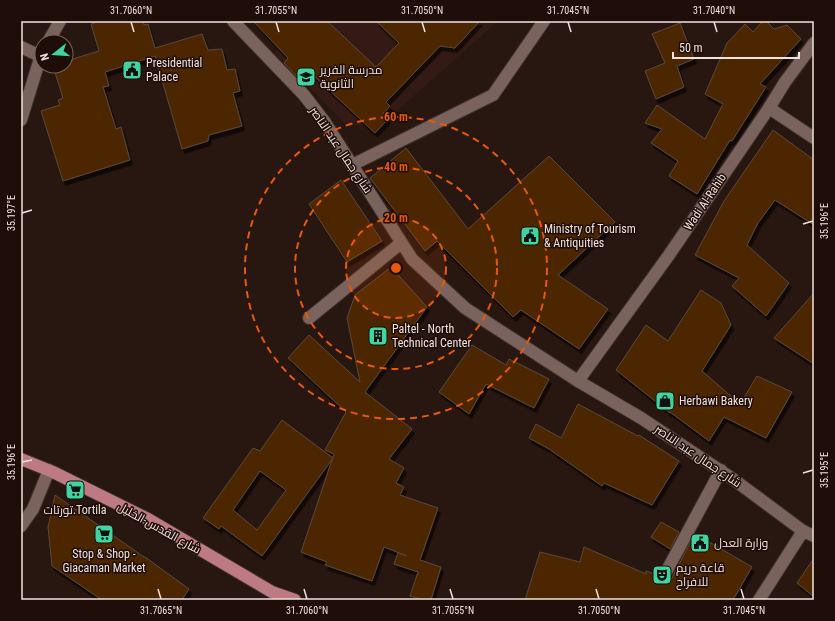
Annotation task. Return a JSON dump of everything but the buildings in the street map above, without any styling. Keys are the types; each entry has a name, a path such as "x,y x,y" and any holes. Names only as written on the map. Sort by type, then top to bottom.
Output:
{"main road":[{"name":"شارع القدس-الخليل","path":"21,459 49,470 148,519 270,596 295,600"}],"street":[{"path":"53,34 60,21"},
{"name":"شارع جمال عبد الناصر","path":"233,21 304,95 324,121 412,260 464,308 578,381 641,418 721,470 809,534"},
{"path":"352,165 493,95 544,21"},
{"name":"Wadi Al-Rahib","path":"578,381 665,261 785,82 814,43"},
{"path":"21,47 34,52"},
{"path":"21,120 35,74"},
{"path":"769,108 814,138"},
{"path":"308,318 401,243"},
{"path":"21,526 33,508 49,470"},
{"path":"665,574 721,470"},
{"path":"759,600 809,534"}],"shaded area":[{"path":"305,21 498,21 380,126 347,125 274,53"}],"place":[{"name":"Presidential Palace","path":"132,70"},
{"name":"مدرسة الفرير الثانوية","path":"306,77"},
{"name":"Ministry of Tourism & Antiquities","path":"530,236"},
{"name":"Paltel - North Technical Center","path":"378,336"},
{"name":"Herbawi Bakery","path":"665,401"},
{"name":"تورتات.Tortila","path":"75,490"},
{"name":"Stop & Shop - Giacaman Market","path":"104,534"},
{"name":"وزارة العدل","path":"700,543"},
{"name":"قاعة دريم للافراح","path":"662,575"}]}
